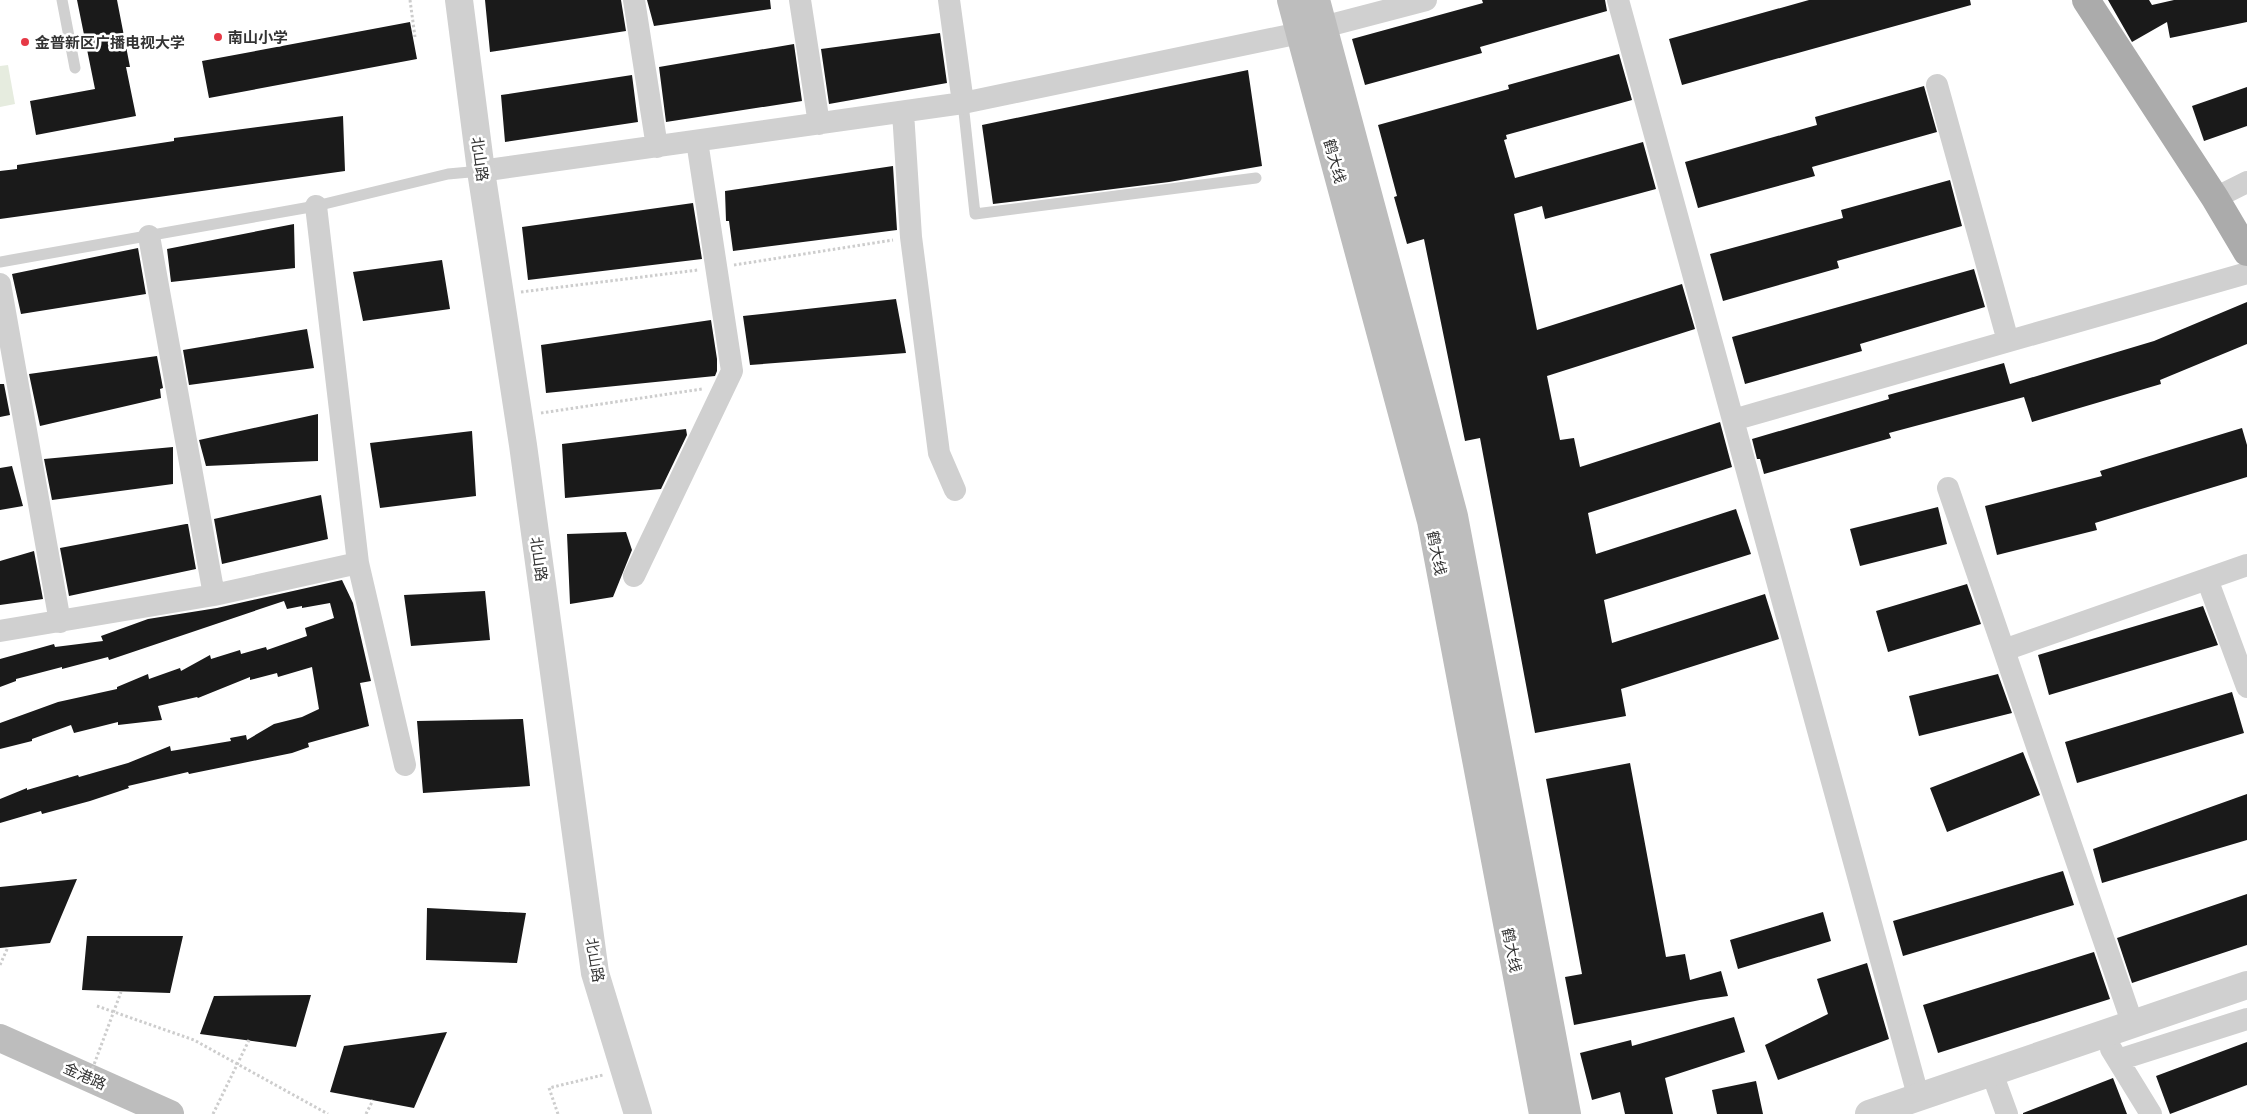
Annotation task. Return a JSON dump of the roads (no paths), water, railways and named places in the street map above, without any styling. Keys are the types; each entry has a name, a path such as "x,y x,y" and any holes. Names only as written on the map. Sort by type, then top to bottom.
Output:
{"main road":[{"name":"鹤大线","path":"1291,0 1312,30 1454,516 1567,1114"},
{"name":"鹤大线","path":"1316,0 1312,30 1431,521 1543,1114"},
{"path":"2086,0 2215,198 2247,252"},
{"name":"金港路","path":"0,1038 170,1114"},
{"name":"金港路","path":"0,1058 124,1114"}],"street":[{"name":"北山路","path":"459,0 596,973 638,1114"},
{"path":"634,0 657,146"},
{"path":"800,0 819,124"},
{"path":"949,0 963,104"},
{"path":"482,171 963,104 1312,30 1426,0"},
{"path":"1618,0 1919,1099"},
{"path":"1937,85 2008,341"},
{"path":"903,112 911,237 939,452 955,490"},
{"path":"634,576 732,371 697,141"},
{"path":"2215,198 2247,182"},
{"path":"316,206 358,563 406,765"},
{"path":"149,236 214,595"},
{"path":"1732,420 2247,273"},
{"path":"0,284 60,622"},
{"path":"1948,488 2133,1024"},
{"path":"0,631 214,595 358,563"},
{"path":"2004,650 2247,565"},
{"path":"2207,579 2247,687"},
{"path":"1869,1114 1919,1099 2247,985"},
{"path":"2118,1060 2247,1019"},
{"path":"2103,1035 2151,1114"},
{"path":"1992,1073 2007,1114"}],"lane":[{"path":"62,0 75,68"},
{"path":"963,104 975,214 1256,178"},
{"path":"0,262 316,206 448,174 482,171"}],"place":[{"name":"南山小学","path":"218,37"},
{"name":"金普新区广播电视大学","path":"25,42"}]}
